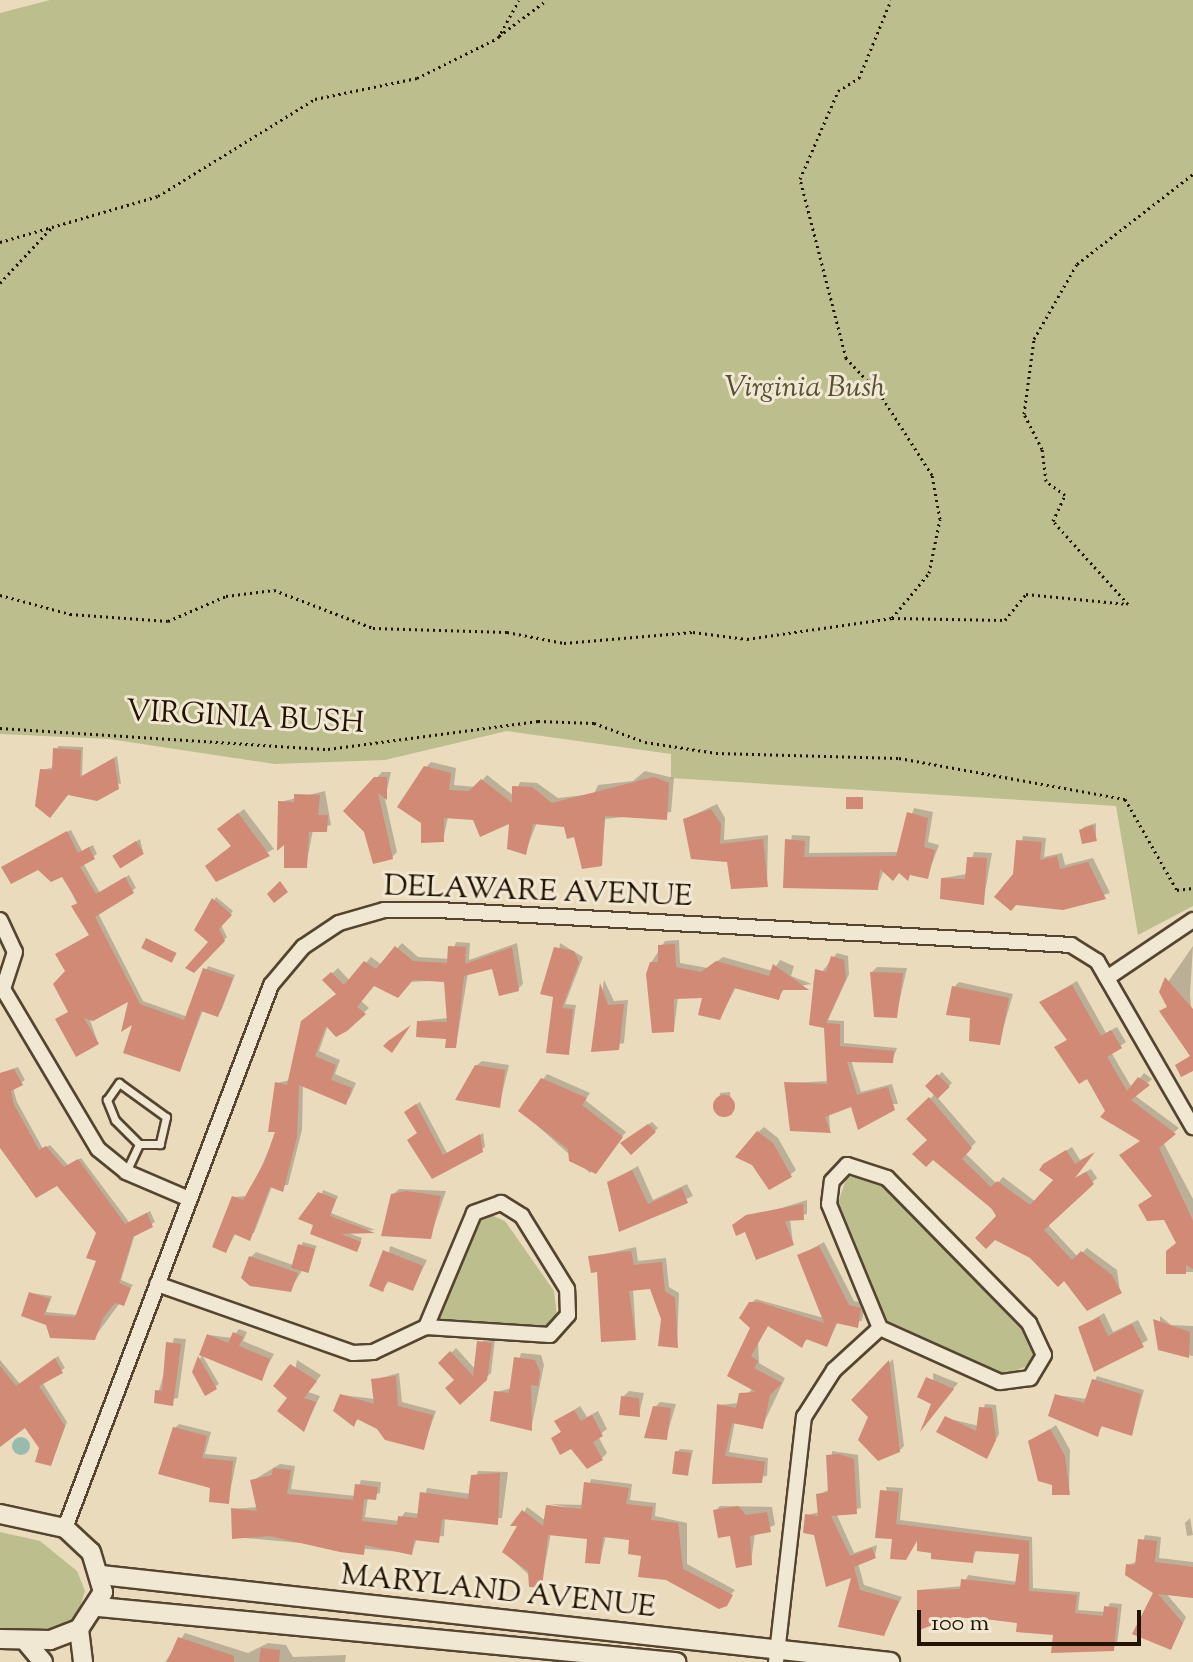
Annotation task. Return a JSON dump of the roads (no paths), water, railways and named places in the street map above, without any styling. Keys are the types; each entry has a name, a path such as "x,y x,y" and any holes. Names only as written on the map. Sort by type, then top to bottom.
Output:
{"street":[{"name":"DELAWARE AVENUE","path":"65,1528 271,985 303,947 365,914 438,910 1071,945 1097,961 1193,1127"},
{"path":"0,920 15,952 2,988 86,1133 126,1172 189,1199"},
{"path":"1107,978 1193,920"},
{"path":"847,1165 887,1178 1029,1323 1044,1355 1030,1378 1013,1384 880,1328 829,1204 832,1181 847,1165"},
{"path":"157,1284 353,1353 373,1352 426,1327 530,1338 564,1324 567,1289 522,1216 501,1203 474,1213 426,1327"},
{"path":"777,1656 804,1417 834,1370 880,1328"},
{"path":"0,1514 65,1528 91,1552 101,1575 99,1607 79,1629 27,1643 0,1639"},
{"name":"MARYLAND AVENUE","path":"101,1575 777,1656 890,1662"},
{"name":"MARYLAND AVENUE","path":"99,1607 676,1662"},
{"path":"79,1629 83,1662"},
{"path":"27,1643 43,1662"}],"lane":[{"path":"119,1083 169,1122 160,1144 139,1144 109,1105 119,1083"},
{"path":"126,1172 139,1144"}],"park label":[{"name":"Virginia Bush","path":"805,389"}]}
